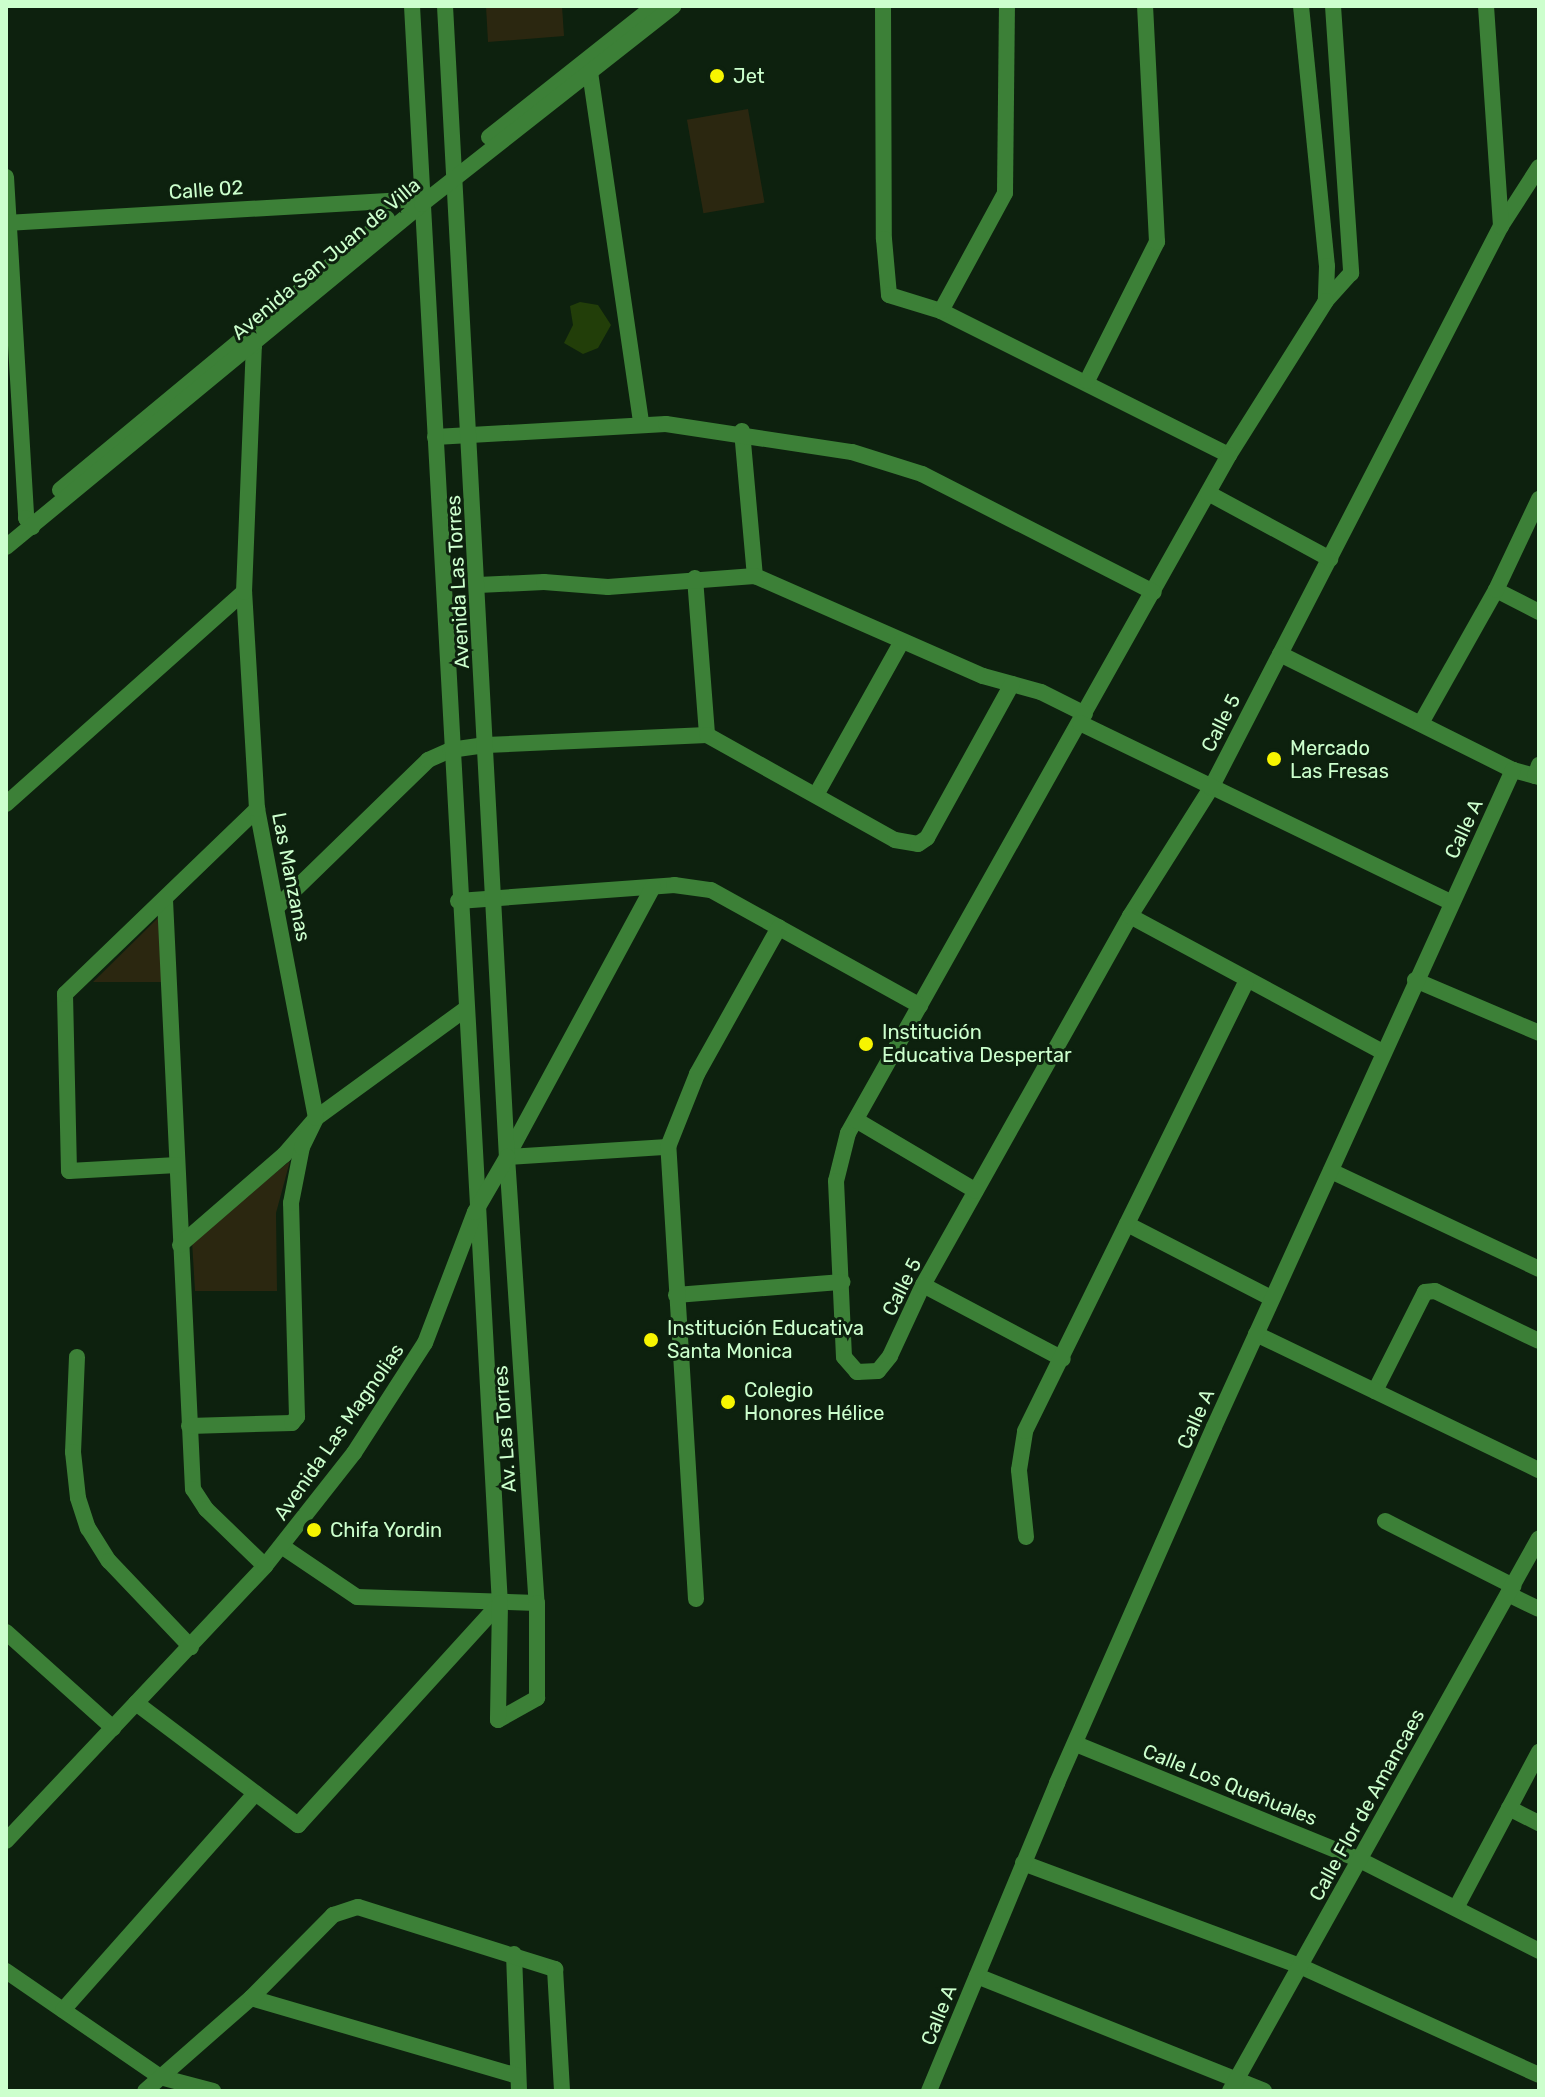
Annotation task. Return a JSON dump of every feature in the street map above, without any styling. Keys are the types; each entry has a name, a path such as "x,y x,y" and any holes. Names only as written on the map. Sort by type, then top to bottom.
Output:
{"street":[{"name":"Avenida Las Torres","path":"412,6 417,198 435,437 450,750"},
{"name":"Avenida Las Torres","path":"445,6 497,900 507,1157"},
{"name":"Avenida San Juan de Villa","path":"587,67 654,6"},
{"name":"Avenida San Juan de Villa","path":"6,547 29,522 251,340 417,198 587,67 674,6"},
{"path":"883,6 884,239 889,295 941,311 1087,381 1229,455"},
{"path":"941,311 1005,193 1007,6"},
{"path":"1087,381 1157,242 1145,6"},
{"path":"1301,6 1327,266 1326,301"},
{"name":"Calle 5","path":"1333,6 1352,264 1347,284 1326,301 1229,455 842,1148 836,1181 844,1357 852,1369 865,1374 883,1366 923,1285 1130,916 1211,788 1501,226 1539,167"},
{"path":"1486,6 1501,226"},
{"path":"587,67 641,423"},
{"path":"6,177 29,522"},
{"name":"Calle 02","path":"7,222 417,198"},
{"name":"Las Manzanas","path":"251,340 244,592 257,809 316,1118"},
{"path":"435,437 641,423 742,431 852,452 909,469 1154,592"},
{"path":"742,431 755,576"},
{"path":"1208,493 1330,559"},
{"path":"1421,723 1496,590 1539,499"},
{"name":"Avenida San Juan de Villa","path":"6,533 29,522"},
{"path":"478,585 527,581 608,587 695,578 755,576 902,641 1012,684 1211,788 1452,903"},
{"path":"695,578 707,735"},
{"path":"1496,590 1539,612"},
{"path":"6,804 244,592"},
{"path":"816,795 902,641"},
{"path":"1280,654 1513,770 1538,773"},
{"path":"277,907 428,760 450,750 486,745 707,735 895,840 909,845 923,841 1012,684"},
{"name":"Avenida Las Magnolias","path":"450,750 475,1212"},
{"name":"Calle A","path":"929,2091 1023,1863 1271,1298 1513,770"},
{"path":"177,1165 69,1171 65,994 257,809"},
{"path":"458,901 653,887 711,890 920,1006"},
{"name":"Avenida Las Magnolias","path":"6,1841 283,1547 354,1453 419,1353 475,1212 653,887"},
{"path":"165,900 191,1474 198,1500 265,1566"},
{"path":"1130,916 1246,982 1383,1052"},
{"path":"696,1599 668,1147 697,1074 779,927"},
{"path":"1415,980 1539,1033"},
{"path":"1026,1537 1022,1443 1246,982"},
{"path":"180,1245 284,1155 316,1118 464,1010"},
{"path":"189,1426 295,1421 291,1203 302,1147 316,1118"},
{"path":"856,1120 976,1191"},
{"path":"507,1157 668,1147"},
{"name":"Av. Las Torres","path":"475,1212 500,1603 498,1720 537,1698 537,1603 507,1157"},
{"path":"1331,1171 1539,1269"},
{"path":"1127,1224 1271,1298"},
{"path":"676,1295 842,1282"},
{"path":"923,1285 1063,1359"},
{"path":"1375,1391 1425,1292 1435,1291 1539,1341"},
{"path":"1256,1334 1539,1470"},
{"path":"77,1357 73,1452 78,1498 88,1528 109,1561 191,1647"},
{"path":"1385,1521 1511,1590 1539,1609"},
{"name":"Calle Flor de Amancaes","path":"1234,2085 1539,1538"},
{"path":"283,1547 357,1597 537,1603"},
{"path":"136,1703 298,1825 500,1603"},
{"path":"6,1632 113,1728"},
{"name":"Calle Los Queñuales","path":"1076,1744 1358,1859 1539,1951"},
{"path":"1456,1908 1539,1752"},
{"path":"63,2010 256,1793"},
{"path":"1509,1808 1539,1823"},
{"path":"1023,1863 1302,1967 1539,2075"},
{"path":"145,2091 251,1998 333,1915 347,1908 370,1909 555,1969 562,2091"},
{"path":"251,1998 518,2084 514,1954"},
{"path":"6,1971 160,2077 213,2091"},
{"path":"977,1976 1234,2085 1264,2091"}],"shaded area":[{"path":"486,6 562,6 564,36 488,42"},
{"path":"748,109 764,203 703,213 687,120"},
{"path":"580,302 598,305 611,325 598,348 583,354 564,343 573,325 570,306"},
{"path":"159,917 162,982 93,982"},
{"path":"290,1161 276,1213 277,1291 195,1291 192,1241"}],"place":[{"name":"Jet","path":"717,76"},
{"name":"Mercado Las Fresas","path":"1274,759"},
{"name":"Institución Educativa Despertar","path":"866,1044"},
{"name":"Institución Educativa Santa Monica","path":"651,1340"},
{"name":"Colegio Honores Hélice","path":"728,1402"},
{"name":"Chifa Yordin","path":"314,1530"}]}
